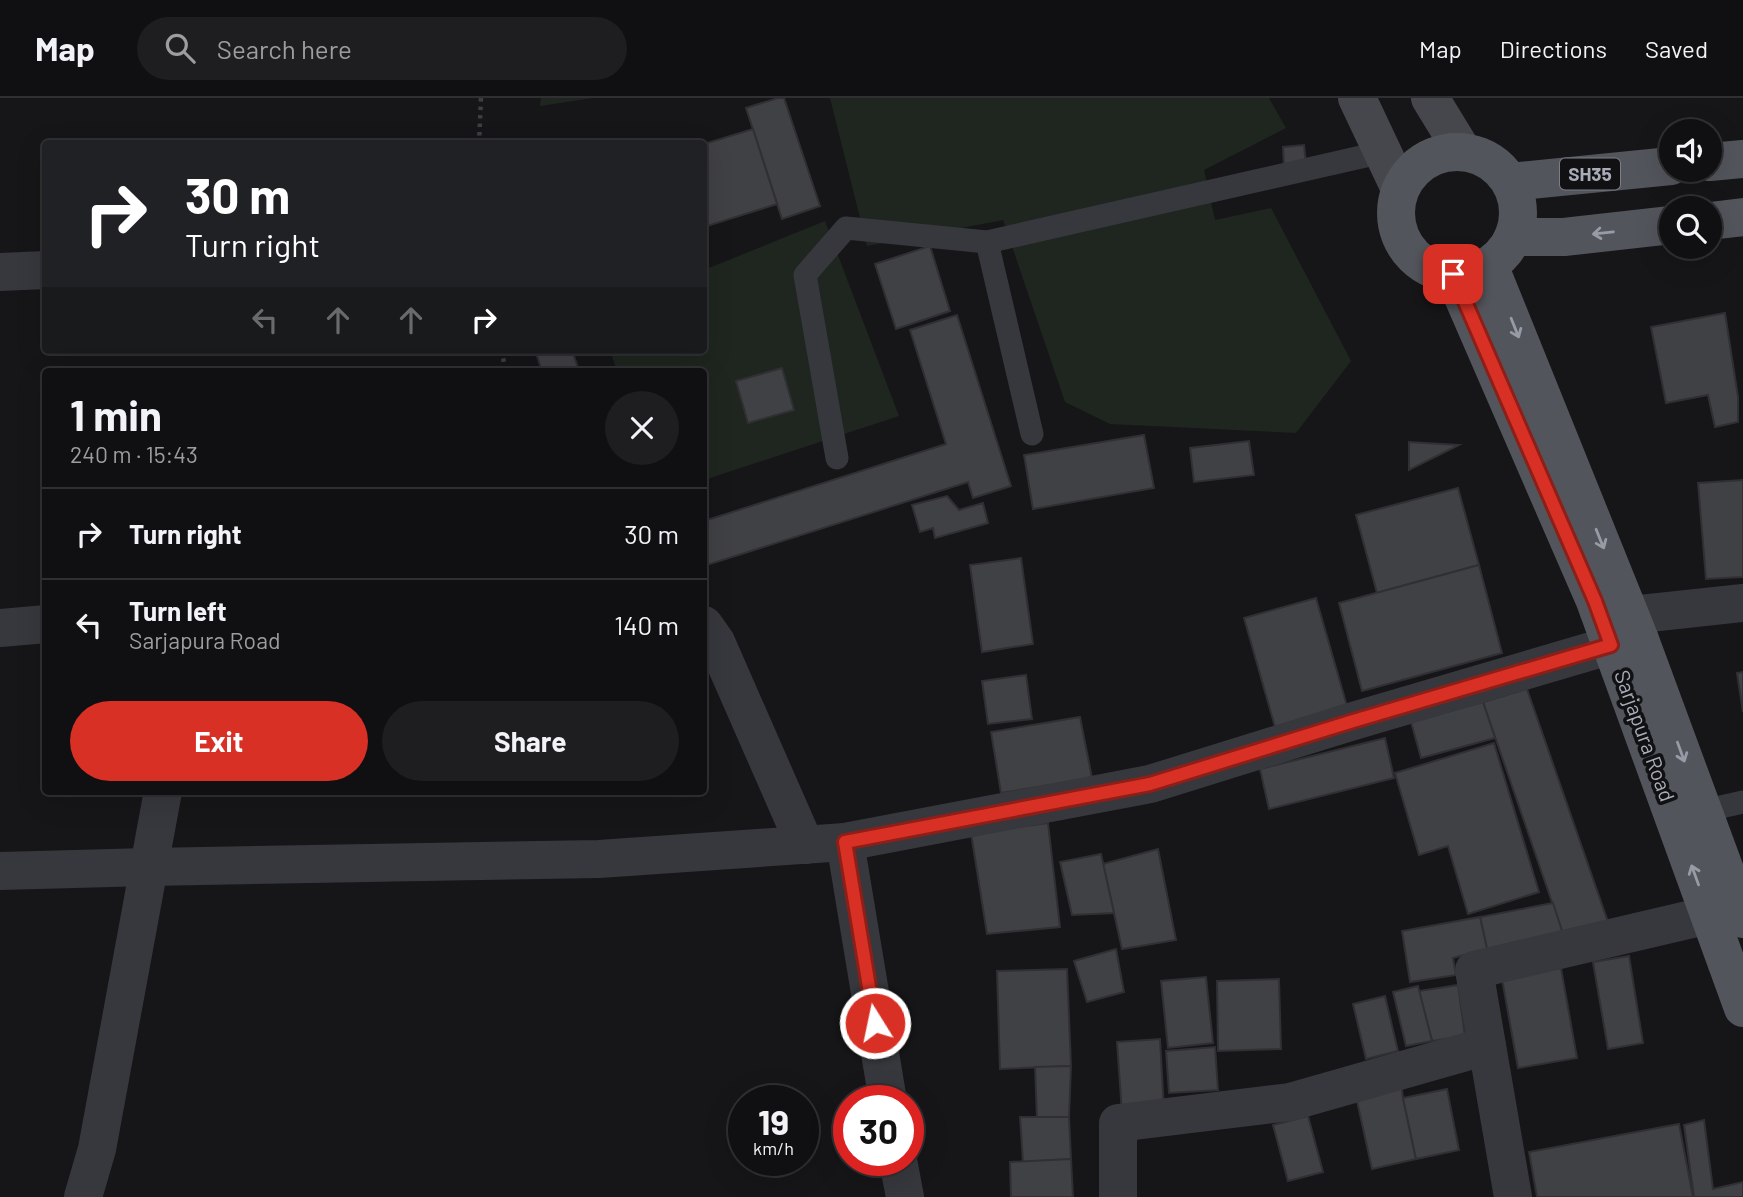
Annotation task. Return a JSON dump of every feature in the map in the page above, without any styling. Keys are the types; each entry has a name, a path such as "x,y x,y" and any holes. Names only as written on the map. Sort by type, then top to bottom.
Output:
{"main road":[{"path":"1357,98 1400,189"},
{"path":"1430,98 1463,152"},
{"path":"1485,259 1518,219 1517,201 1510,182 1498,167 1482,157 1463,152 1443,152 1425,160 1411,172 1400,189 1396,207 1397,227 1405,245 1418,260 1434,270 1485,259 1564,237 1659,226"},
{"path":"1722,161 1743,159"},
{"name":"SH35","path":"1510,182 1659,167"},
{"path":"1722,220 1743,217"},
{"name":"Sarjapura Road","path":"1485,259 1595,601 1627,632 1703,811 1741,994"},
{"name":"Sarjapura Road","path":"1627,632 1726,917"}],"street":[{"path":"0,272 42,270"},
{"path":"0,871 599,859 845,842 1150,784 1627,632 1743,603"},
{"path":"0,628 42,624"},
{"path":"707,628 716,642 805,845"},
{"path":"83,1197 97,1149 162,795"},
{"path":"845,842 885,1085"},
{"path":"1513,1197 1474,970 1726,917"},
{"path":"1118,1197 1118,1123 1290,1102 1487,1046"},
{"path":"901,1176 905,1197"}],"lane":[{"path":"837,458 805,275 846,228 987,242 1383,152"},
{"path":"987,242 1032,434"},
{"path":"1703,811 1743,802"}],"path":[{"path":"479,140 481,98"}],"shaded area":[{"path":"541,98 593,98 540,106"},
{"path":"830,98 1269,98 1286,128 1204,170 1215,220 1271,208 1351,361 1296,433 1110,424 1065,402 1003,220 867,246"},
{"path":"825,221 899,416 707,479 707,368 616,368 611,354 707,354 707,269"}],"building":[{"path":"784,98 820,206 782,219 746,108"},
{"path":"753,129 777,204 707,226 707,143"},
{"path":"1304,145 1306,164 1284,166 1283,147"},
{"path":"930,246 950,311 896,329 875,264"},
{"path":"1725,313 1738,397 1738,422 1715,427 1708,395 1666,403 1651,327"},
{"path":"957,315 1011,486 973,498 968,482 707,565 707,520 946,444 910,330"},
{"path":"536,354 573,354 578,368 541,368"},
{"path":"782,368 794,410 748,423 736,381"},
{"path":"1144,435 1154,488 1033,509 1024,455"},
{"path":"1249,441 1254,475 1194,482 1190,448"},
{"path":"1409,442 1459,445 1409,470"},
{"path":"1743,480 1743,577 1706,579 1698,483"},
{"path":"1458,488 1479,565 1377,593 1356,515"},
{"path":"947,496 959,510 983,503 988,523 935,538 933,528 920,532 912,505"},
{"path":"1021,558 1033,644 982,652 970,565"},
{"path":"1479,565 1502,653 1362,691 1339,603"},
{"path":"1316,598 1347,706 1275,727 1244,618"},
{"path":"1743,672 1743,712 1737,673"},
{"path":"1026,675 1032,719 988,724 982,681"},
{"path":"1527,689 1608,922 1564,937 1483,702"},
{"path":"1483,702 1495,738 1421,758 1411,722"},
{"path":"1080,717 1092,778 1001,793 991,732"},
{"path":"1385,738 1394,778 1269,809 1260,769"},
{"path":"1494,743 1539,892 1468,914 1448,846 1419,855 1395,773"},
{"path":"1048,823 1060,927 987,934 971,833"},
{"path":"1158,849 1176,940 1122,949 1103,864"},
{"path":"1101,854 1114,913 1072,915 1060,862"},
{"path":"1553,903 1564,937 1487,949 1480,917"},
{"path":"1480,917 1487,949 1453,958 1456,975 1410,982 1402,931"},
{"path":"1116,949 1124,992 1087,1002 1074,961"},
{"path":"1629,956 1643,1043 1608,1049 1593,962"},
{"path":"1561,968 1577,1058 1518,1068 1502,979"},
{"path":"1067,969 1071,1066 1000,1069 997,971"},
{"path":"1206,977 1213,1043 1168,1048 1161,981"},
{"path":"1279,979 1281,1049 1218,1051 1217,981"},
{"path":"1458,985 1465,1036 1432,1041 1419,991"},
{"path":"1418,986 1432,1041 1406,1046 1393,992"},
{"path":"1385,996 1398,1051 1366,1059 1353,1004"},
{"path":"1160,1039 1164,1111 1122,1113 1117,1042"},
{"path":"1215,1047 1218,1090 1169,1093 1166,1051"},
{"path":"1071,1066 1069,1117 1037,1118 1035,1067"},
{"path":"1401,1082 1416,1159 1372,1169 1355,1092"},
{"path":"1447,1089 1459,1150 1416,1159 1403,1098"},
{"path":"1308,1116 1323,1172 1288,1181 1273,1125"},
{"path":"1020,1117 1069,1117 1071,1159 1023,1162"},
{"path":"1704,1120 1713,1189 1743,1182 1743,1197 1694,1197 1684,1125"},
{"path":"1679,1124 1693,1197 1537,1197 1529,1152"},
{"path":"1071,1159 1073,1197 1011,1197 1010,1162"}],"route":[{"path":"875,1023 845,842 1150,784 1611,645 1595,601 1453,274"}]}
